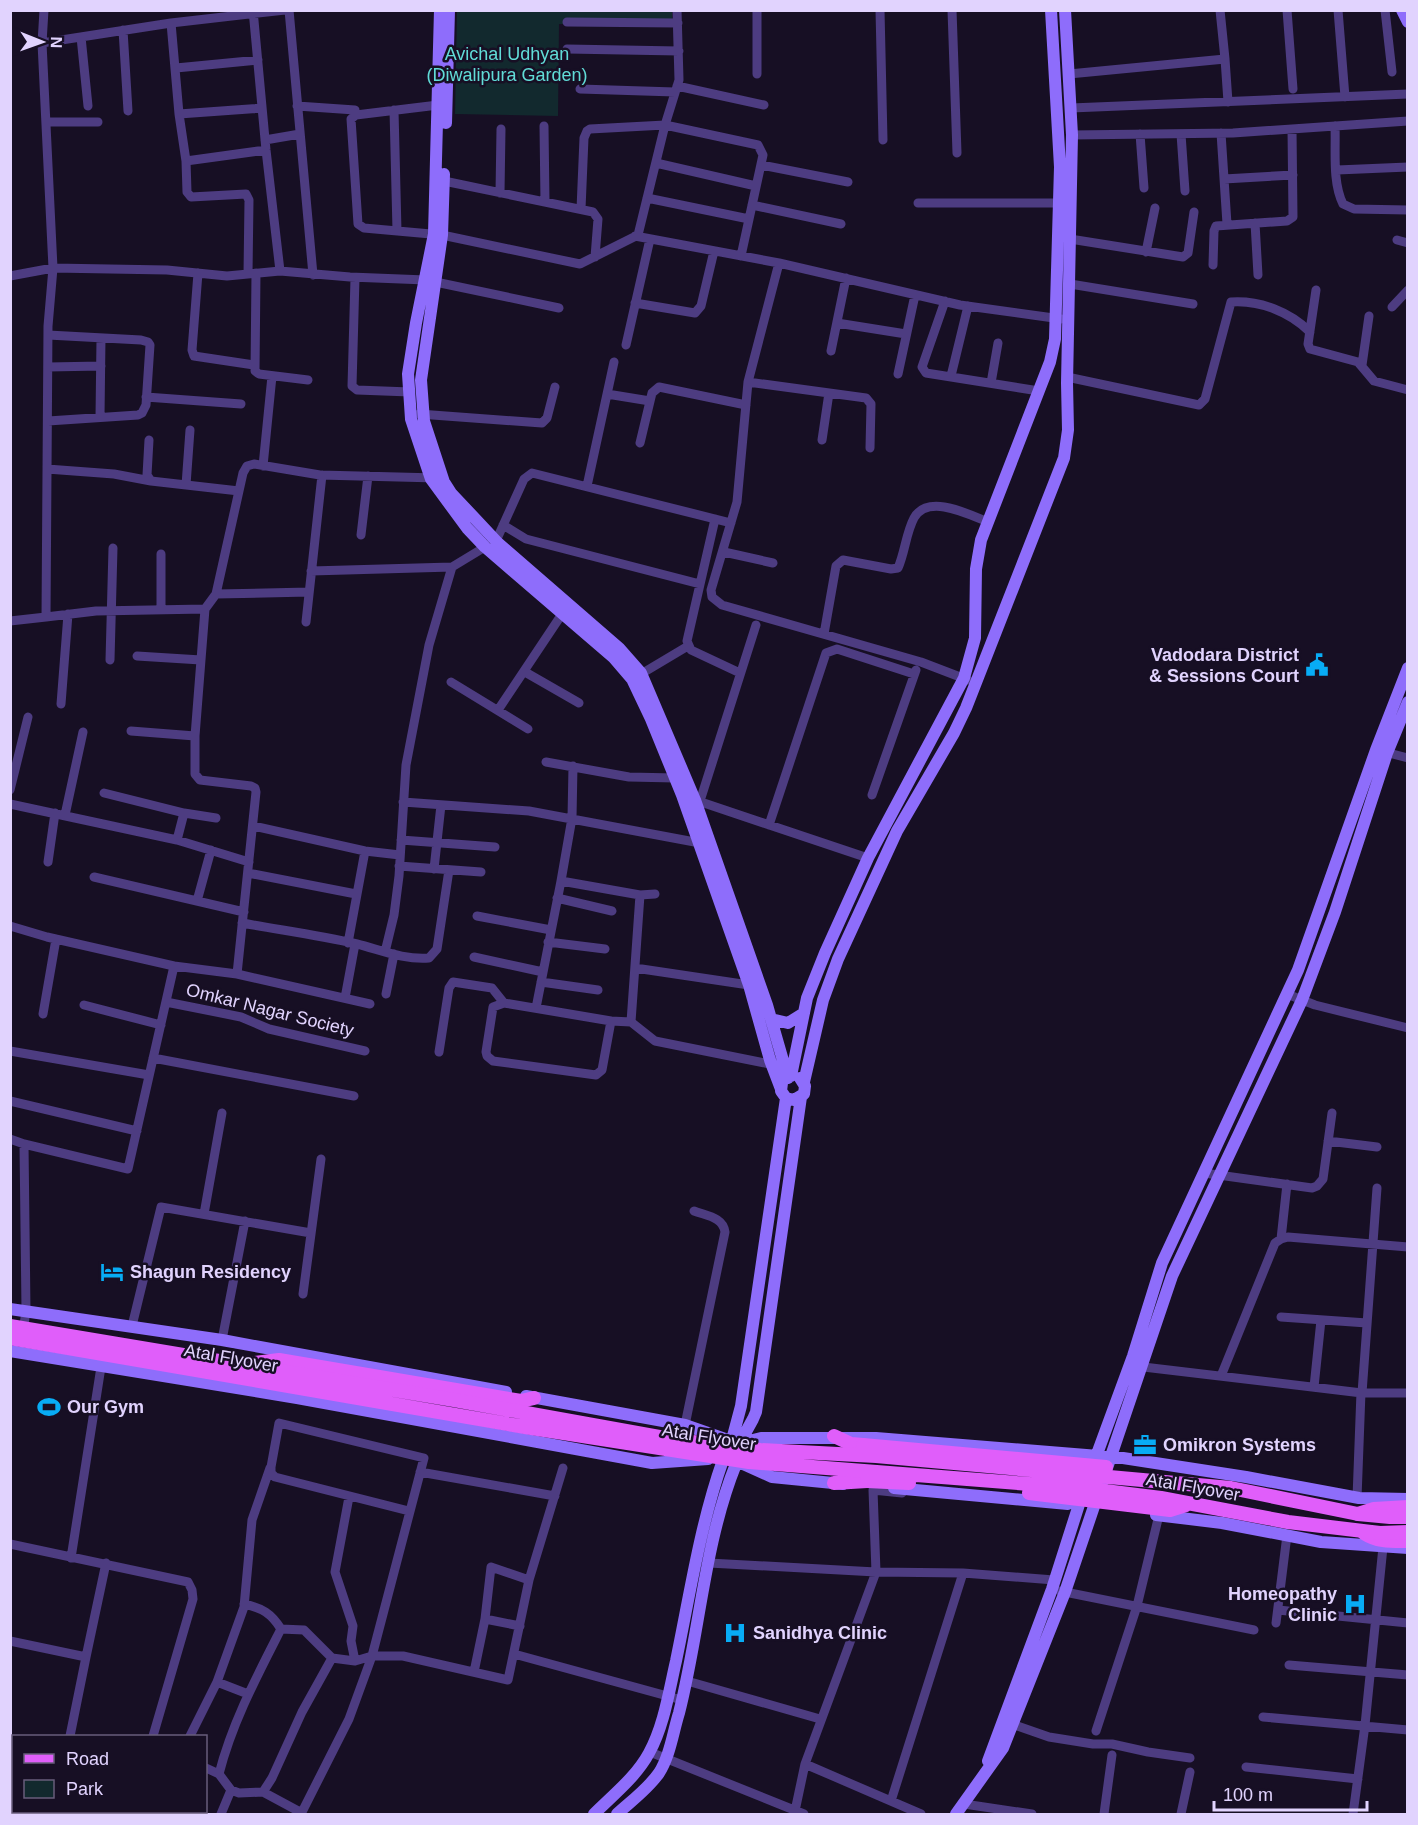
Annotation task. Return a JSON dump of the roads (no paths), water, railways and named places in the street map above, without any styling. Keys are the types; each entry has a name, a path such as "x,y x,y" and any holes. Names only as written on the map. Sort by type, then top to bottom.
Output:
{"main road":[{"name":"Atal Flyover","path":"10,1326 695,1443 1186,1483 1276,1496 1358,1514 1407,1517"},
{"name":"Atal Flyover","path":"10,1338 504,1424 749,1462 1081,1488 1191,1504 1288,1522 1380,1533 1407,1532"},
{"path":"242,1364 279,1360 528,1399"},
{"path":"834,1437 851,1444 1128,1469 1176,1476 1186,1483"},
{"path":"834,1483 867,1481 1008,1490 1170,1510 1191,1504"},
{"path":"1358,1514 1374,1509 1407,1507"},
{"path":"1361,1531 1372,1538 1384,1541 1407,1541"}],"street":[{"path":"44,10 42,43 52,268 48,335 46,617"},
{"path":"42,43 230,14 287,10 313,274"},
{"path":"438,235 440,10"},
{"path":"417,414 430,281 444,181 449,10"},
{"path":"438,105 356,115 351,122 358,224 364,228 438,235 580,264 638,235 665,125 679,80 677,10"},
{"path":"757,10 757,74"},
{"path":"880,10 882,140"},
{"path":"952,10 957,153"},
{"path":"736,1439 756,1412 801,1097 805,1090 804,1082 823,1000 838,959 897,831 954,734 1064,458 1068,430 1067,377 1059,203 1060,167 1051,10"},
{"path":"801,1097 794,1100 784,1093 783,1082 784,1071 807,998 868,858 964,678 975,638 976,569 981,540 1050,362 1063,320 1070,284 1072,135 1065,10"},
{"path":"1220,10 1228,102"},
{"path":"1287,10 1293,89"},
{"path":"1338,10 1345,97"},
{"path":"1385,10 1392,72"},
{"path":"1402,10 1407,22"},
{"path":"254,12 265,145 280,271"},
{"path":"171,22 179,114 186,161 187,192 190,197 244,193 248,196 256,373 308,380"},
{"path":"567,22 678,23"},
{"path":"123,30 128,111"},
{"path":"81,37 88,106"},
{"path":"567,49 679,51"},
{"path":"1068,74 1225,59"},
{"path":"176,68 258,60"},
{"path":"580,89 676,89 764,105"},
{"path":"1071,108 1407,94"},
{"path":"297,106 355,110"},
{"path":"179,114 262,108"},
{"path":"394,110 397,231"},
{"path":"1072,135 1221,133 1407,121"},
{"path":"46,122 98,122"},
{"path":"581,209 584,138 587,131 591,129 665,125 759,146 763,155 741,256"},
{"path":"544,126 545,202"},
{"path":"1335,126 1336,170 1343,204 1349,208 1407,210"},
{"path":"500,193 501,129"},
{"path":"1213,265 1214,228 1219,225 1291,220 1294,213 1292,129"},
{"path":"1221,133 1227,224"},
{"path":"186,161 265,145 300,134"},
{"path":"1140,134 1144,188"},
{"path":"1181,134 1185,191"},
{"path":"656,163 756,186"},
{"path":"760,165 848,182"},
{"path":"1336,170 1407,167"},
{"path":"1224,179 1293,175"},
{"path":"444,181 593,212 598,219 595,256"},
{"path":"647,198 748,219"},
{"path":"918,203 1059,203"},
{"path":"752,205 841,224"},
{"path":"1146,252 1155,208"},
{"path":"1070,239 1180,257 1186,255 1194,212"},
{"path":"1255,223 1258,275"},
{"path":"635,236 779,263 945,302 1063,320"},
{"path":"626,345 650,239"},
{"path":"1397,240 1407,243"},
{"path":"636,303 695,313 701,306 714,251"},
{"path":"779,263 748,382 736,502 724,552 711,590 712,597 722,605 921,662 976,683"},
{"path":"10,276 52,268 226,276 280,271 355,278 430,281 560,308"},
{"path":"198,273 192,350 194,356 254,365"},
{"path":"355,278 352,386 357,390 410,392"},
{"path":"831,351 846,278"},
{"path":"430,281 416,323 408,374 410,392 437,478 467,528 620,648 697,801 700,843 749,985 784,1071"},
{"path":"1070,284 1193,304"},
{"path":"1316,290 1308,345 1312,350 1358,362 1374,381 1407,390"},
{"path":"1392,307 1407,290"},
{"path":"898,374 915,294"},
{"path":"945,302 922,367 926,373 1039,391"},
{"path":"1067,377 1199,405 1205,399 1232,302 1275,308 1303,325 1310,332"},
{"path":"951,376 968,306"},
{"path":"1362,365 1369,316"},
{"path":"837,323 906,334"},
{"path":"48,335 148,342 145,409 138,415 48,421"},
{"path":"100,417 101,338"},
{"path":"991,383 998,343"},
{"path":"587,486 614,362"},
{"path":"48,367 100,366"},
{"path":"263,465 272,375"},
{"path":"748,382 862,397 869,400 871,404 870,448"},
{"path":"417,414 542,423 547,418 555,387"},
{"path":"640,443 654,389 662,387 746,405"},
{"path":"822,440 829,393"},
{"path":"607,394 650,401"},
{"path":"146,397 241,404"},
{"path":"186,485 190,430"},
{"path":"149,440 147,475 151,481"},
{"path":"237,974 256,792 251,786 196,778 195,736 205,609 216,594 243,473 247,466 254,464 322,475 437,478"},
{"path":"47,469 114,474 151,481 239,491"},
{"path":"311,571 452,567 490,544 503,525 524,479 529,474 587,486 731,523"},
{"path":"306,622 322,475"},
{"path":"361,535 368,476"},
{"path":"824,634 836,566 843,560 891,570 898,568 914,517 921,510 948,506 988,522"},
{"path":"715,519 688,636 688,646 691,650 740,673"},
{"path":"503,525 526,539 700,584"},
{"path":"490,544 562,614 636,676 675,777 700,828 771,1018 784,1071 784,1093 736,1439"},
{"path":"110,660 113,548"},
{"path":"724,552 773,563"},
{"path":"160,610 161,554"},
{"path":"386,994 399,867 406,765 429,645 452,567"},
{"path":"216,594 309,592"},
{"path":"10,621 111,611 205,609"},
{"path":"61,704 68,614"},
{"path":"498,710 562,614"},
{"path":"697,801 756,625"},
{"path":"636,676 688,646"},
{"path":"769,825 826,653 837,649 914,674"},
{"path":"136,656 201,660"},
{"path":"872,795 914,674 921,662"},
{"path":"984,1774 1053,1584 1096,1456 1172,1276 1302,1000 1335,912 1407,668"},
{"path":"525,672 579,702"},
{"path":"451,682 528,729"},
{"path":"1032,1815 960,1810 1001,1751 1065,1592 1110,1457 1162,1263 1287,994 1382,751 1407,702"},
{"path":"10,790 28,717"},
{"path":"131,731 195,736"},
{"path":"65,815 83,732"},
{"path":"1382,751 1407,758"},
{"path":"546,762 629,777 675,777"},
{"path":"536,1008 572,818 573,766"},
{"path":"104,793 184,813 216,818"},
{"path":"697,801 868,858"},
{"path":"403,802 529,811 700,843"},
{"path":"434,869 441,805"},
{"path":"11,806 65,815 177,840 249,862"},
{"path":"48,862 55,813"},
{"path":"177,840 184,813"},
{"path":"253,826 365,851 400,855"},
{"path":"401,840 495,847"},
{"path":"197,901 211,850"},
{"path":"345,998 356,894 365,851"},
{"path":"399,867 481,872"},
{"path":"243,923 351,943 418,959 429,958 435,954 437,949 448,870"},
{"path":"248,873 356,894"},
{"path":"94,877 244,912"},
{"path":"561,881 640,895 655,894"},
{"path":"631,1022 640,895"},
{"path":"557,898 612,911"},
{"path":"477,916 551,930"},
{"path":"10,926 174,966 237,974 370,1004"},
{"path":"43,1014 56,939"},
{"path":"548,942 605,949"},
{"path":"474,957 543,972"},
{"path":"10,1139 128,1169 174,966"},
{"path":"635,968 749,985"},
{"path":"439,1052 448,988 453,982 492,988 504,1003"},
{"path":"541,982 598,990"},
{"path":"1287,994 1407,1028"},
{"name":"Omkar Nagar Society","path":"166,1002 241,1017 269,1029 365,1051"},
{"path":"611,1021 602,1070 596,1076 493,1061 487,1056 493,1007 504,1003 611,1021 631,1022 655,1041 784,1071 804,1082"},
{"path":"84,1005 161,1025"},
{"path":"771,1018 788,1023 804,1013"},
{"path":"10,1050 149,1075"},
{"path":"153,1058 354,1096"},
{"path":"10,1101 136,1131"},
{"path":"204,1214 222,1113"},
{"path":"1204,1173 1312,1188 1321,1183 1332,1113"},
{"path":"1328,1141 1377,1147"},
{"path":"24,1144 26,1311 16,1352 297,1398 652,1463 723,1459 772,1477 1078,1507"},
{"path":"303,1294 321,1159"},
{"path":"1281,1239 1287,1184"},
{"path":"1356,1498 1361,1392 1377,1188"},
{"path":"132,1326 161,1207 311,1233"},
{"path":"685,1425 725,1232 724,1226 718,1220 694,1211"},
{"path":"222,1340 244,1221"},
{"path":"1221,1376 1275,1243 1281,1239 1407,1247"},
{"path":"10,1309 222,1340 528,1399 685,1425 736,1439 747,1446 747,1455 738,1463 728,1485 709,1563 687,1681 666,1759 653,1781 617,1815"},
{"path":"1281,1317 1367,1323"},
{"path":"1314,1387 1321,1320"},
{"path":"1135,1366 1361,1392 1407,1393"},
{"path":"71,1558 102,1367"},
{"path":"191,1735 217,1682 244,1604 252,1520 271,1467 279,1423 424,1458 372,1656 349,1719 302,1814 263,1792 239,1793 231,1790 219,1774 207,1768"},
{"path":"594,1815 638,1770 650,1752 658,1732 698,1552 723,1459 720,1446 736,1439 876,1438 1110,1457 1246,1477 1356,1498 1407,1499"},
{"path":"271,1467 271,1473 275,1477 409,1511"},
{"path":"281,1629 304,1630 332,1658 355,1660 372,1656 403,1656 508,1680 529,1581 562,1468"},
{"path":"420,1472 555,1496"},
{"path":"650,1752 800,1813 805,1764 876,1572 873,1490 1093,1507 1222,1522 1321,1542 1407,1548"},
{"path":"349,1497 335,1572 353,1626 351,1641 355,1660"},
{"path":"1096,1731 1137,1606 1158,1515"},
{"path":"1276,1623 1287,1535"},
{"path":"10,1544 188,1582 193,1599 154,1735"},
{"path":"1353,1815 1365,1725 1383,1547"},
{"path":"70,1735 105,1563"},
{"path":"709,1563 876,1572 963,1573 1053,1584 1065,1592 1254,1630"},
{"path":"474,1672 485,1619 491,1567 529,1581"},
{"path":"891,1801 963,1573"},
{"path":"244,1604 261,1608 274,1618 281,1629"},
{"path":"1278,1610 1407,1623"},
{"path":"485,1619 520,1626"},
{"path":"219,1774 226,1744 281,1629"},
{"path":"10,1641 86,1657"},
{"path":"514,1654 682,1700"},
{"path":"263,1792 332,1658"},
{"path":"1289,1665 1407,1675"},
{"path":"687,1681 820,1719"},
{"path":"217,1682 249,1694"},
{"path":"1263,1718 1407,1730"},
{"path":"1012,1724 1049,1737 1093,1744 1112,1744 1190,1758"},
{"path":"1104,1815 1112,1755"},
{"path":"805,1764 921,1815"},
{"path":"1246,1767 1358,1779"},
{"path":"1181,1815 1190,1772"},
{"path":"221,1815 231,1790"}],"place":[{"name":"Vadodara District & Sessions Court","path":"1317,665"},
{"name":"Shagun Residency","path":"112,1272"},
{"name":"Our Gym","path":"49,1407"},
{"name":"Omikron Systems","path":"1145,1445"},
{"name":"Homeopathy Clinic","path":"1355,1604"},
{"name":"Sanidhya Clinic","path":"735,1633"}],"park label":[{"name":"Avichal Udhyan (Diwalipura Garden)","path":"507,64"}]}
